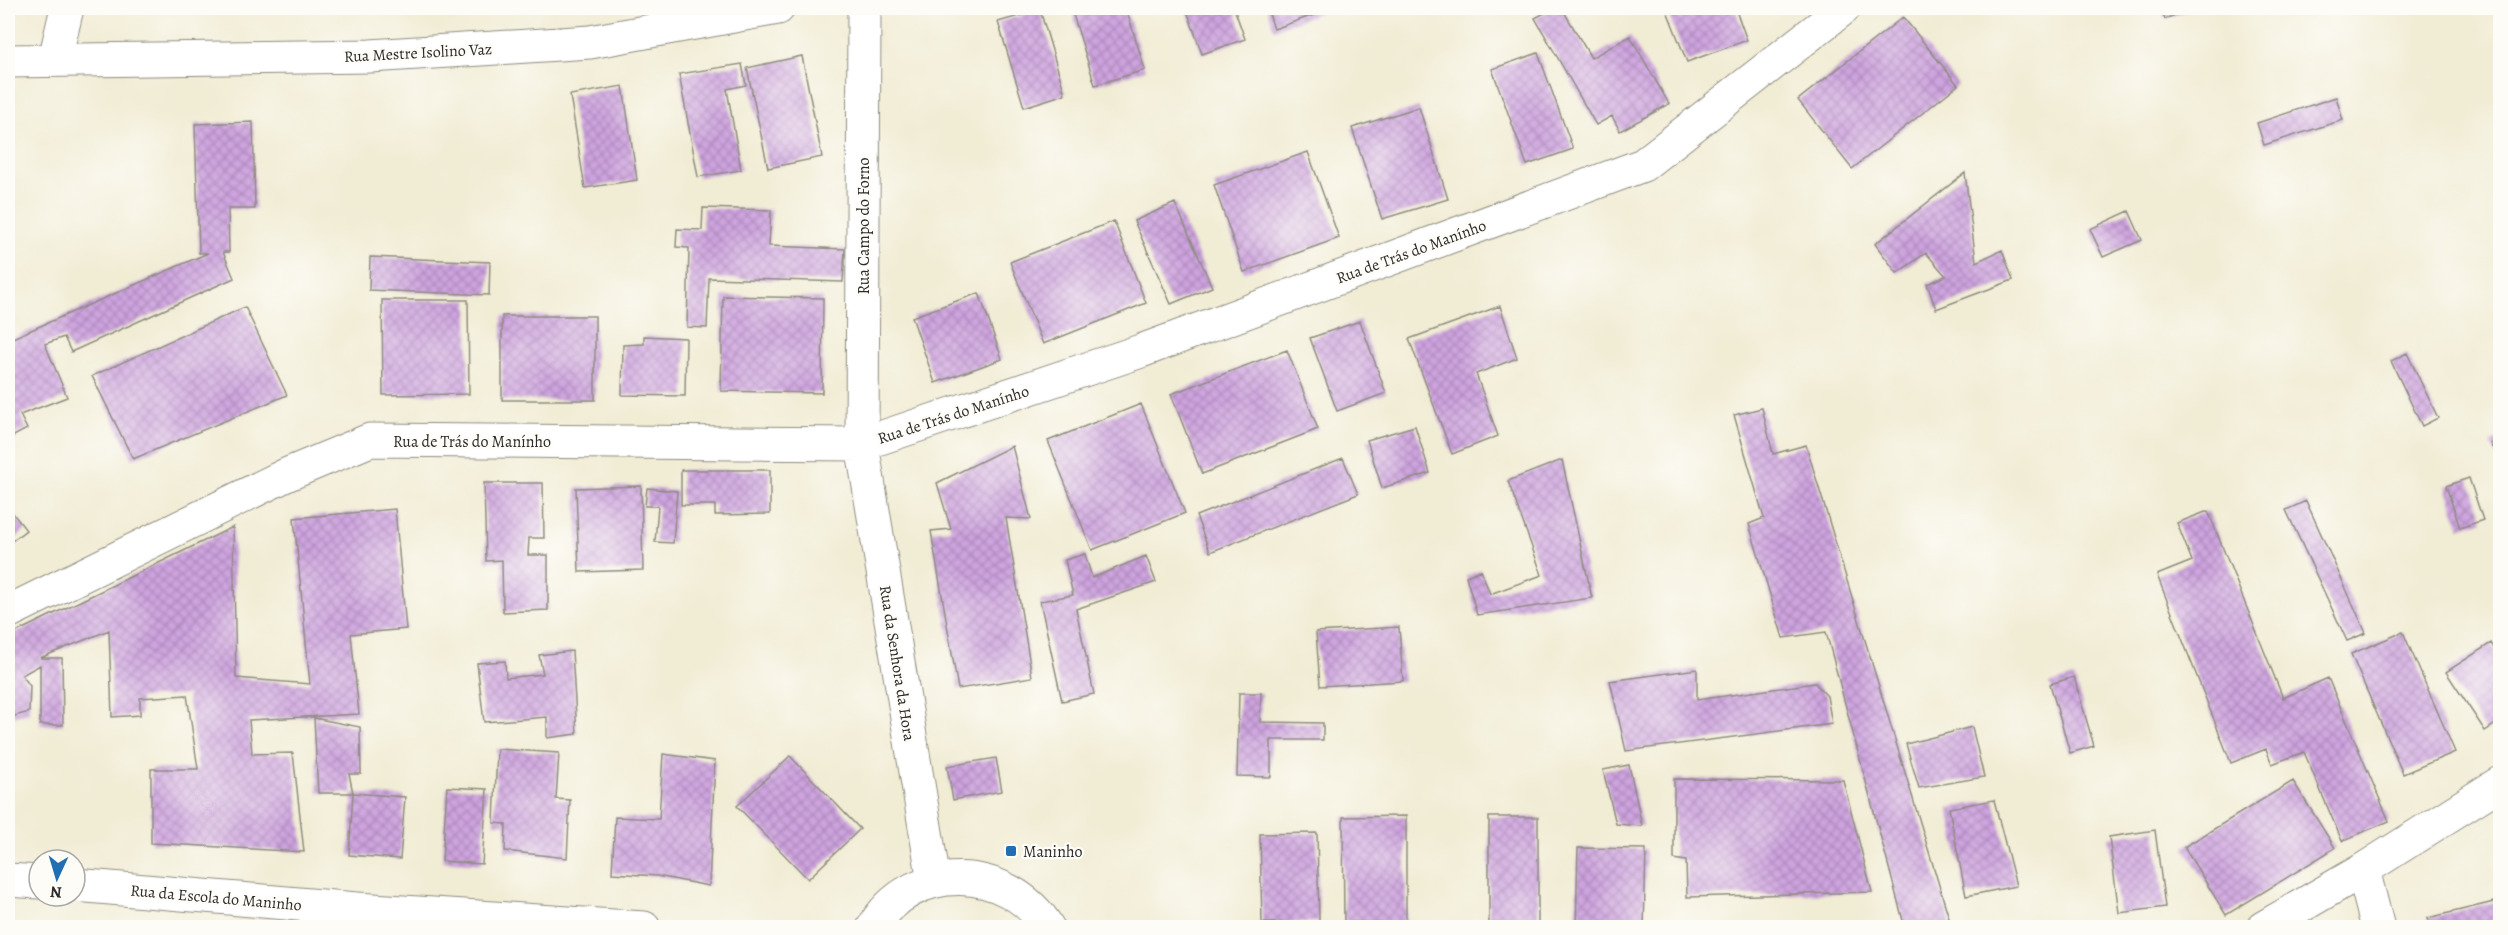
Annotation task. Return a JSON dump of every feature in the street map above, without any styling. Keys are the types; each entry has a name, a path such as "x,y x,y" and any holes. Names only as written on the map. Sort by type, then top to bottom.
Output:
{"street":[{"path":"55,59 67,8"},
{"name":"Rua Mestre Isolino Vaz","path":"8,61 370,56 590,42 778,8"},
{"name":"Rua Campo do Forno","path":"862,444 864,8"},
{"name":"Rua de Trás do Manínho","path":"8,612 286,475 370,440 862,444 1141,351 1643,165 1844,8"},
{"name":"Rua da Senhora da Hora","path":"862,444 934,881"},
{"path":"2263,927 2363,870 2500,783"},
{"path":"2363,870 2378,927"},
{"path":"873,927 879,916 897,899 918,886 950,877 985,879 1012,891 1040,914 1048,927"},
{"path":"8,880 27,881"},
{"name":"Rua da Escola do Maninho","path":"87,886 359,918 644,927"}],"building":[{"path":"1071,8 1126,8 1145,70 1095,85"},
{"path":"1186,8 1234,8 1245,39 1202,54"},
{"path":"1267,8 1320,8 1322,12 1274,29"},
{"path":"1554,8 1562,8 1591,58 1630,36 1669,104 1620,131 1612,116 1596,125 1535,18"},
{"path":"1666,8 1735,8 1747,40 1687,62"},
{"path":"2160,8 2192,8 2165,19"},
{"path":"1040,10 1065,94 1024,107 998,22"},
{"path":"1903,17 1958,85 1852,169 1798,100"},
{"path":"1538,53 1573,149 1527,165 1492,69"},
{"path":"802,56 822,157 768,168 747,68"},
{"path":"742,64 746,85 727,89 741,170 698,177 679,74"},
{"path":"623,86 637,180 585,188 570,95"},
{"path":"2336,97 2343,120 2264,145 2257,123"},
{"path":"1419,107 1448,199 1382,219 1352,128"},
{"path":"253,122 255,209 228,209 229,252 223,252 234,278 71,352 64,337 45,344 67,397 20,415 27,429 8,439 8,340 208,253 199,253 195,124"},
{"path":"1308,152 1339,238 1244,272 1214,185"},
{"path":"1965,173 1976,262 2002,250 2013,280 1936,309 1927,284 1946,276 1926,253 1897,273 1875,244"},
{"path":"1175,203 1212,287 1171,304 1134,221"},
{"path":"703,208 771,210 769,246 845,249 843,282 709,278 707,328 687,327 689,248 676,247 677,229 702,230"},
{"path":"2129,211 2142,240 2103,257 2090,229"},
{"path":"1114,221 1146,303 1043,344 1010,262"},
{"path":"370,257 490,262 489,295 369,290"},
{"path":"979,293 1002,359 935,383 912,317"},
{"path":"723,296 823,298 822,393 721,391"},
{"path":"382,300 468,300 469,394 383,395"},
{"path":"1500,306 1517,358 1476,374 1498,436 1452,454 1409,339"},
{"path":"245,307 287,395 133,459 92,376"},
{"path":"502,316 595,316 595,400 502,400"},
{"path":"1360,321 1386,393 1337,411 1310,338"},
{"path":"644,336 686,338 685,396 622,395 623,345 644,344"},
{"path":"1287,350 1318,429 1202,474 1171,394"},
{"path":"2407,353 2438,418 2422,426 2391,361"},
{"path":"1141,404 1185,513 1092,550 1048,441"},
{"path":"1762,408 1773,454 1806,445 1952,928 1905,928 1826,632 1783,638 1749,524 1764,518 1734,415"},
{"path":"1415,426 1430,473 1382,488 1367,440"},
{"path":"2500,437 2500,460 2490,444"},
{"path":"1012,446 1031,519 1006,518 1032,677 958,689 931,531 951,529 937,483"},
{"path":"1343,458 1358,494 1210,552 1196,516"},
{"path":"1562,460 1592,598 1477,615 1466,576 1481,570 1490,594 1542,575 1508,481"},
{"path":"681,470 770,470 770,514 715,515 715,505 681,505"},
{"path":"2469,478 2483,520 2460,528 2446,486"},
{"path":"484,483 543,483 544,538 529,538 528,555 548,555 548,610 503,612 502,560 486,561"},
{"path":"641,486 643,570 579,572 576,488"},
{"path":"647,488 677,491 673,543 655,542 658,506 645,506"},
{"path":"2306,501 2366,633 2347,641 2286,510"},
{"path":"8,507 26,530 8,544"},
{"path":"395,509 406,629 351,634 359,714 249,720 252,754 293,753 304,852 151,843 151,769 198,769 187,695 140,698 140,715 112,717 109,630 40,658 62,658 63,725 40,725 40,665 22,675 30,686 29,712 8,718 8,636 233,527 236,678 310,684 294,518"},
{"path":"2208,511 2283,698 2328,678 2389,821 2342,841 2304,752 2272,764 2266,749 2231,763 2157,575 2192,561 2177,523"},
{"path":"1085,554 1092,578 1146,556 1156,582 1076,609 1094,694 1062,701 1040,601 1073,595 1065,560"},
{"path":"1399,627 1403,681 1320,686 1316,632"},
{"path":"2403,632 2455,752 2403,774 2351,654"},
{"path":"2491,643 2500,657 2500,721 2485,731 2446,672"},
{"path":"572,651 577,734 547,738 547,717 484,722 477,663 505,661 506,678 543,674 539,655"},
{"path":"1697,669 1697,700 1815,683 1827,696 1832,724 1626,751 1610,681"},
{"path":"2074,677 2094,746 2070,753 2050,684"},
{"path":"1239,693 1261,693 1260,722 1323,723 1323,740 1271,740 1271,777 1237,776"},
{"path":"314,718 360,727 361,774 349,774 353,793 318,793"},
{"path":"1972,727 1984,777 1919,788 1906,744"},
{"path":"497,749 559,753 556,799 570,800 567,858 505,851 506,824 494,823"},
{"path":"663,754 715,761 709,886 657,876 612,873 615,817 659,819"},
{"path":"790,756 860,829 808,879 737,806"},
{"path":"996,758 1002,791 953,800 947,766"},
{"path":"1629,765 1642,826 1616,824 1603,770"},
{"path":"1674,779 1843,780 1872,892 1687,897 1686,861 1674,859"},
{"path":"2293,781 2335,848 2226,915 2184,847"},
{"path":"447,787 487,789 482,864 442,861"},
{"path":"353,793 405,797 400,859 349,855"},
{"path":"1994,800 2016,886 1966,896 1949,808"},
{"path":"1406,816 1406,923 1344,922 1343,817"},
{"path":"1489,817 1538,817 1538,924 1489,924"},
{"path":"2155,830 2165,907 2119,913 2109,837"},
{"path":"1317,833 1319,922 1262,923 1260,834"},
{"path":"1578,848 1646,849 1644,928 1576,928"},
{"path":"2498,901 2500,928 2430,928 2428,918"}],"place":[{"name":"Maninho","path":"1011,851"}]}
